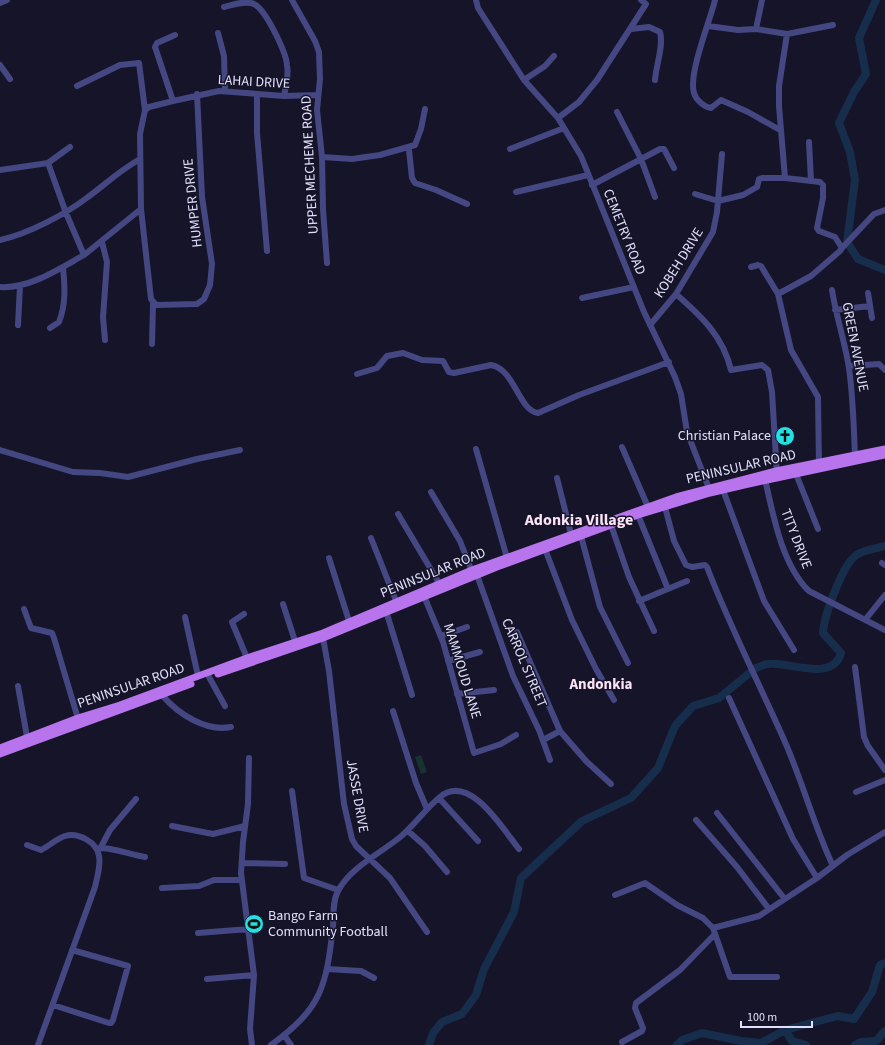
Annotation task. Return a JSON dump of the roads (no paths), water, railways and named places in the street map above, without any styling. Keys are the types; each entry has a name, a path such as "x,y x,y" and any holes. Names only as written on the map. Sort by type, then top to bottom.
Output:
{"main road":[{"name":"PENINSULAR ROAD","path":"0,754 120,705 247,658 323,633 439,583 474,574 709,490 723,490 765,479 777,474 796,474 819,466 885,449"},
{"name":"PENINSULAR ROAD","path":"0,748 27,737 162,695 323,638 424,596 507,558 648,506 777,474 885,455"}],"street":[{"path":"0,3 7,0"},
{"name":"UPPER MECHEME ROAD","path":"292,0 315,41 319,52 320,72 317,95 322,157 323,209 327,263"},
{"name":"CEMETRY ROAD","path":"476,0 478,8 524,80 558,118 576,146 650,325 669,362 681,394 690,444 709,490"},
{"path":"558,118 571,109 586,93 631,29 646,4 641,0"},
{"path":"715,0 696,60 693,85 696,97 703,105 711,108 721,100 748,112 780,130"},
{"path":"756,29 762,0"},
{"path":"224,7 249,2 255,4 266,19 282,46 286,58 287,73 284,96"},
{"path":"708,26 738,30 756,29 787,34 832,25"},
{"path":"631,29 649,27 660,32 661,46 656,64 655,80"},
{"path":"218,33 224,56 225,91"},
{"path":"785,178 780,130 779,86 787,34"},
{"path":"173,100 155,47 157,44 175,35"},
{"path":"524,80 545,66 554,56"},
{"path":"78,86 120,65 139,63 145,110 140,134 141,209 151,299 153,304 152,344"},
{"path":"0,65 10,79"},
{"name":"LAHAI DRIVE","path":"145,110 149,107 197,94 225,91 284,96 317,95"},
{"name":"HUMPER DRIVE","path":"153,304 161,306 196,304 204,299 208,292 212,270 202,197 197,94"},
{"path":"257,94 257,133 267,251"},
{"path":"322,157 352,159 415,145 421,129 425,109"},
{"path":"617,112 641,159 655,197"},
{"path":"510,149 564,128"},
{"path":"809,142 811,181"},
{"path":"0,170 48,163 70,147"},
{"path":"407,148 409,150 412,178 415,183 436,190 467,204"},
{"path":"592,185 641,159 664,149 674,168"},
{"name":"KOBEH DRIVE","path":"650,325 676,294 713,232 718,201 722,154"},
{"path":"0,240 54,220 87,198 121,170 140,159"},
{"path":"48,163 66,213 84,255"},
{"path":"516,192 588,175"},
{"path":"695,194 718,201 743,195 757,187 759,179 762,178 785,178 820,182 823,185 823,193 817,228 819,231 835,237 843,247"},
{"path":"0,288 20,286 63,268 102,242 141,209"},
{"path":"778,294 811,276 837,256 843,247 874,214 885,210"},
{"path":"102,242 107,262 103,317 105,340"},
{"path":"751,267 758,264 761,266 778,294 791,350 818,397 819,466"},
{"path":"50,328 59,322 62,315 65,293 63,268"},
{"path":"18,325 20,286"},
{"path":"582,298 634,287"},
{"name":"GREEN AVENUE","path":"832,290 835,310 849,366 854,412 855,456"},
{"path":"868,293 872,318"},
{"path":"676,294 707,321 728,354 731,370 762,365 768,370 772,392 777,474"},
{"path":"835,310 870,306"},
{"path":"357,374 377,368 387,356 403,353 422,360 443,361 447,370 454,373 491,365 495,366 509,377 528,408 538,414 584,393 669,362"},
{"path":"849,366 879,364 885,370"},
{"path":"622,447 648,506"},
{"path":"0,450 73,472 100,473 118,477 128,477 197,459 240,450"},
{"path":"476,450 507,558"},
{"path":"796,474 818,528"},
{"path":"557,478 571,534"},
{"name":"TITY DRIVE","path":"765,479 780,538 800,582 809,591 885,630"},
{"path":"723,490 764,601 794,650"},
{"name":"CARROL STREET","path":"431,492 456,533 474,574 513,676 543,740 550,760"},
{"path":"665,507 674,541 686,565 692,567 705,565 707,567 721,604 786,743 823,844 833,866"},
{"path":"398,514 439,583"},
{"path":"638,515 668,589"},
{"path":"611,526 619,551 639,601 654,631"},
{"path":"581,536 600,607 628,663"},
{"path":"371,538 396,601"},
{"path":"546,549 572,620 593,663 614,700"},
{"path":"329,558 349,621"},
{"path":"639,601 687,580"},
{"path":"865,620 885,595"},
{"name":"MAMMOUD LANE","path":"424,596 441,636 474,753 501,744 516,735"},
{"path":"282,604 295,641"},
{"path":"24,609 31,628 50,633 54,638 79,721"},
{"path":"386,611 412,695"},
{"path":"244,614 232,622 247,658"},
{"path":"185,616 198,676"},
{"path":"441,636 467,627"},
{"path":"517,632 560,731 586,761 611,784"},
{"name":"JASSE DRIVE","path":"323,638 329,671 348,827 356,846 390,878 426,932"},
{"path":"448,661 480,652"},
{"path":"855,667 864,737 868,746 885,770"},
{"path":"209,678 225,706"},
{"path":"18,686 27,737"},
{"path":"457,694 494,690"},
{"path":"162,695 169,704 185,715 213,728 231,727"},
{"path":"729,698 793,838 817,878"},
{"path":"393,711 416,784 427,809"},
{"path":"543,740 560,731"},
{"path":"249,758 248,804 245,826 242,880 254,975 250,1029 252,1045"},
{"path":"856,792 885,780"},
{"path":"292,791 304,878 338,890"},
{"path":"271,1045 284,1035 312,1008 323,986 328,969 334,904 338,890 369,859 408,831 427,809 441,796 457,792 471,796 480,802 489,809 519,850"},
{"path":"441,796 478,841"},
{"path":"38,1045 95,887 100,863 99,848 110,830 136,799"},
{"path":"717,813 784,898"},
{"path":"696,820 769,909"},
{"path":"172,826 213,834 245,826"},
{"path":"408,831 425,846 447,872"},
{"path":"713,928 751,919 769,909 817,878 847,855 885,832"},
{"path":"27,845 41,850 66,836 76,835 86,839 99,848 145,857"},
{"path":"242,864 285,864"},
{"path":"162,888 199,886 214,880 242,880"},
{"path":"615,895 645,883 676,905 699,916 713,928 714,935 730,977 777,978"},
{"path":"198,933 249,929"},
{"path":"622,1042 644,1028 635,1008 636,1003 680,970 714,935"},
{"path":"53,1005 109,1023 113,1020 128,966 72,950"},
{"path":"328,969 361,971 374,978"},
{"path":"207,979 254,975"},
{"path":"284,1035 292,1045"}],"waterway":[{"path":"876,0 859,38 866,74 854,92 839,123 850,152 855,180 847,242 858,259 885,270"},
{"path":"756,668 766,664 777,664 809,669 820,669 829,667 836,662 841,653 823,633 835,590 846,567 852,559 858,554 885,546"},
{"path":"429,1045 433,1033 442,1022 462,1014 476,995 484,969 514,912 521,878 582,821 631,798 658,768 675,726 693,706 719,698 752,671"},
{"path":"677,1045 682,1040 702,1033 741,1041 761,1043 785,1030 838,1016 854,1019 872,992 880,965 885,963"},
{"path":"785,1030 792,1041 806,1045"},
{"path":"855,1045 861,1042 876,1041 885,1031"}],"place":[{"name":"Christian Palace","path":"785,436"},
{"name":"Bango Farm Community Football","path":"254,924"}],"district":[{"name":"Adonkia Village","path":"579,520"},
{"name":"Andonkia","path":"601,684"}]}
